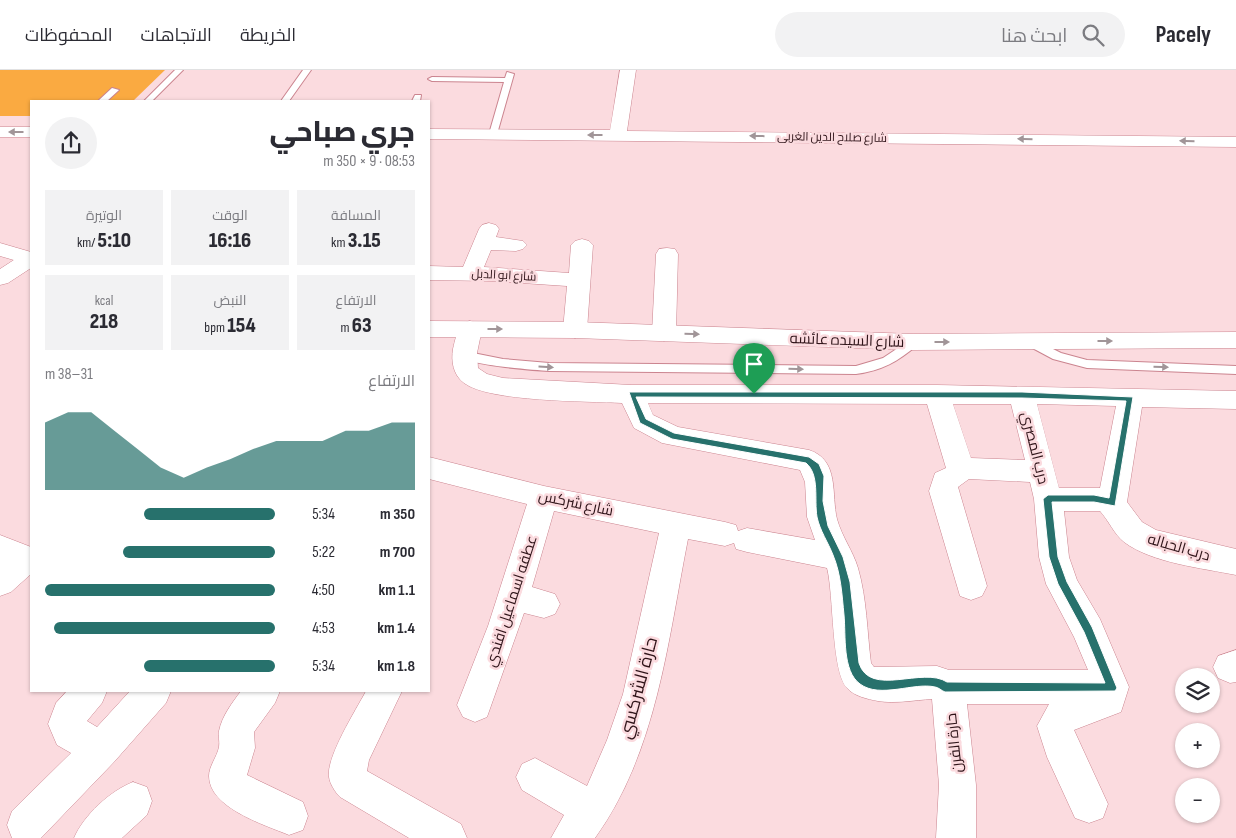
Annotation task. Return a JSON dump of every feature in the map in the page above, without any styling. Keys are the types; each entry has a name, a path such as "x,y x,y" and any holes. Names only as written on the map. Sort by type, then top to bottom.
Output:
{"street":[{"path":"618,135 628,70"},
{"path":"0,132 30,132"},
{"name":"شارع صلاح الدين الغربى","path":"430,134 1236,142"},
{"path":"471,273 487,236 516,245"},
{"path":"575,330 582,245"},
{"path":"0,249 30,259"},
{"path":"664,333 666,254"},
{"path":"0,278 30,260"},
{"name":"شارع ابو الدبل","path":"430,273 471,273 578,280"},
{"name":"شارع السيده عائشه","path":"430,329 575,330 913,342 1236,340"},
{"path":"470,329 463,355 464,368 472,378 486,385 562,392 631,394 937,394 1236,400"},
{"path":"631,394 643,421 672,436 809,460 816,466 819,476 818,501 824,526 838,557 846,582 854,663 857,675 865,682 880,685 937,682 945,687 1112,688 1109,700 1090,709 1061,716 1055,726 1060,744 1088,804"},
{"path":"937,394 960,468 957,475 946,481 943,491 971,586"},
{"name":"درب المصري","path":"1022,395 1044,485 1054,557 1062,584 1080,614 1112,688"},
{"path":"960,468 1044,485 1094,499 1106,500 1112,504 1130,398"},
{"name":"شارع شركس","path":"430,468 544,497 838,557"},
{"name":"عطفه اسماعيل افندي","path":"475,705 514,596 544,497"},
{"name":"درب الحباله","path":"1112,504 1127,526 1151,541 1236,562"},
{"name":"حارة الشركسي","path":"581,824 600,799 624,744 640,694 676,525"},
{"path":"0,582 19,556"},
{"path":"514,596 544,604"},
{"name":"حارة الفرن","path":"945,687 949,697 957,771 958,812 956,838"},
{"path":"89,692 69,715 66,724 70,732 101,749"},
{"path":"26,825 101,749 153,692"},
{"path":"262,692 240,722 236,734 239,740 238,752 229,767 228,778 233,788 289,816"},
{"path":"384,692 351,756 346,776 354,784 447,838"},
{"path":"535,777 581,824"},
{"path":"94,838 133,801"}],"lane":[{"path":"149,100 180,70"},
{"path":"286,100 307,70"},
{"path":"432,79 509,77 493,134"},
{"path":"103,100 115,90"},
{"path":"463,355 503,363 549,367 856,370 870,369 890,362 913,342"},
{"path":"1029,342 1057,356 1087,364 1236,370"}],"shaded area":[{"path":"0,70 165,70 134,100 30,100 30,116 0,116"}],"route":[{"path":"631,394 754,394 1022,395 1130,398 1112,504 1106,500 1094,499 1048,499 1049,530 1062,584 1077,606 1112,688 945,687 937,682 880,685 865,682 857,675 854,663 846,582 838,557 824,526 818,501 819,476 816,466 809,460 672,436 655,429 643,421 631,394"}]}
